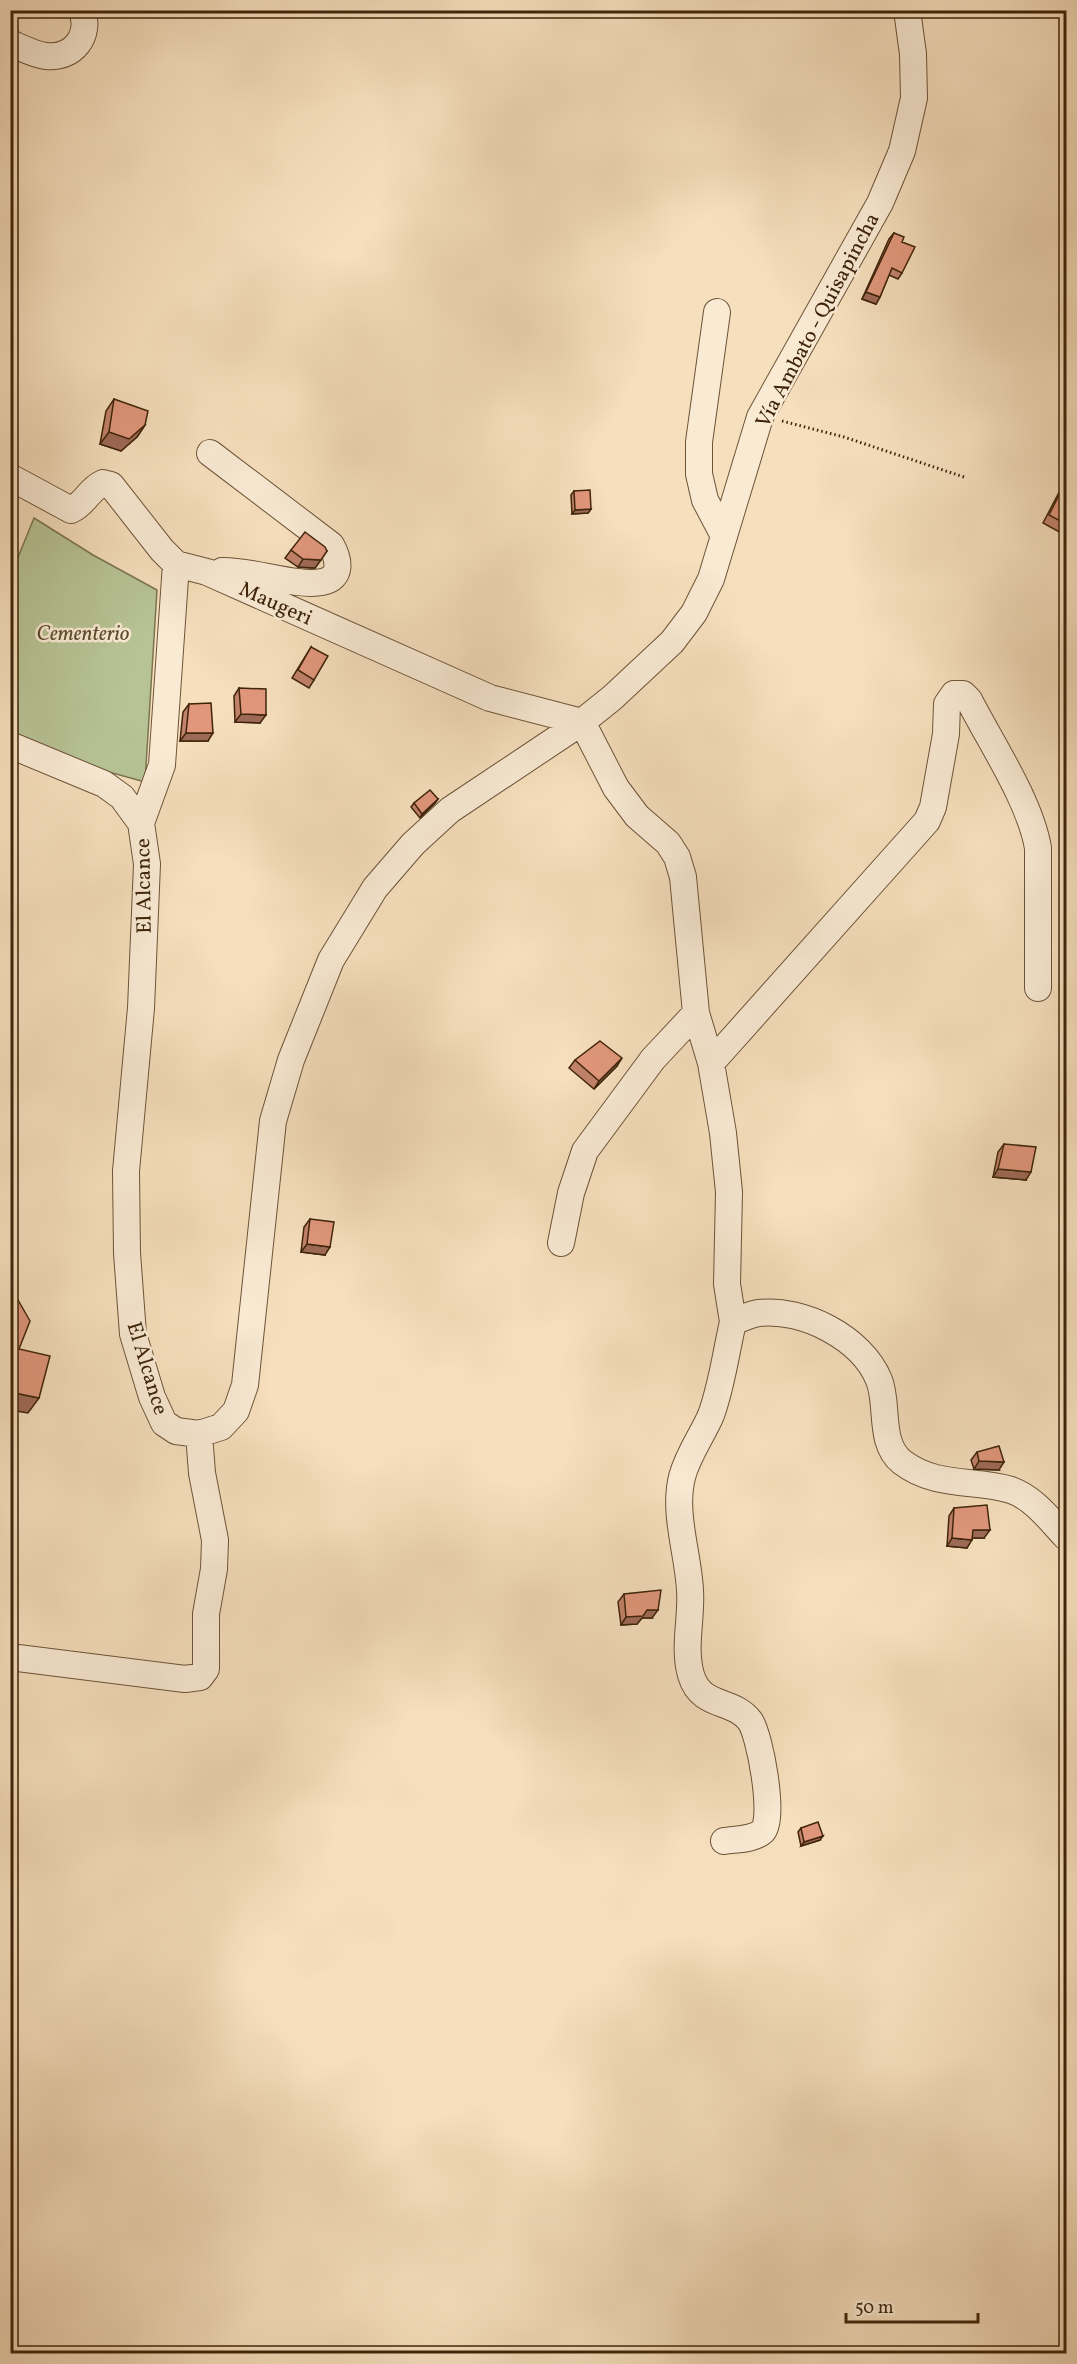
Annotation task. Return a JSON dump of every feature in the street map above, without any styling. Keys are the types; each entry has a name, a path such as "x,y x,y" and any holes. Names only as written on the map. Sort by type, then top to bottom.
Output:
{"street":[{"path":"10,44 45,56 61,56 76,48 83,36 86,21 82,10"},
{"name":"Vía Ambato - Quisapincha","path":"582,722 642,672 672,642 689,620 711,579 760,417 880,203 902,151 914,98 913,54 907,10"},
{"path":"717,312 699,442 699,474 705,500 724,536"},
{"path":"207,572 241,571 323,582 333,577 338,569 337,556 331,545 210,453"},
{"path":"10,477 71,510 79,507 94,486 103,483 111,485 162,550 176,564"},
{"name":"Maugeri","path":"176,564 207,572 490,698 582,722"},
{"name":"El Alcance","path":"176,564 162,765 141,823 147,864 141,1008 126,1171 127,1253 133,1334 152,1397 164,1423 176,1431 199,1434"},
{"path":"711,1063 927,821 933,807 944,745 947,704 954,694 959,693 967,697 1026,808 1035,830 1038,848 1038,988"},
{"path":"10,1657 185,1679 200,1677 206,1669 206,1614 214,1569 215,1540 202,1473 199,1434 221,1426 236,1411 245,1385 273,1121 291,1060 331,960 375,888 413,844 450,810 582,722 616,788 627,804 668,843 677,857 683,877 696,1013 711,1063 723,1133 729,1192 727,1284 733,1322 711,1415 682,1477 679,1511 690,1591 687,1657 692,1678 696,1689 704,1696 750,1720 756,1733 766,1785 767,1820 764,1830 756,1836 724,1841"},
{"path":"10,745 104,784 123,797 141,823"},
{"path":"561,1244 571,1193 585,1151 653,1059 696,1013"},
{"path":"733,1322 758,1313 792,1315 842,1336 867,1357 880,1382 884,1420 890,1444 900,1461 920,1472 944,1480 1012,1491 1036,1504 1066,1537"}],"path":[{"path":"760,417 798,424 844,437 964,477"}],"green space":[{"name":"Cementerio","path":"34,518 93,555 157,590 145,782 44,754 11,740 10,577"}],"building":[{"path":"894,233 904,237 902,242 915,247 902,273 892,268 880,297 866,292"},
{"path":"114,399 148,411 145,425 129,439 109,432"},
{"path":"1066,481 1066,524 1049,515"},
{"path":"590,490 591,509 575,510 574,491"},
{"path":"305,532 325,547 327,551 321,560 303,559 291,550"},
{"path":"311,647 328,656 314,680 298,670"},
{"path":"239,688 266,689 266,715 241,714"},
{"path":"211,703 213,733 186,733 189,704"},
{"path":"430,790 438,799 422,814 414,803"},
{"path":"600,1041 622,1058 599,1081 575,1060"},
{"path":"1004,1144 1036,1147 1031,1172 998,1169"},
{"path":"310,1219 334,1222 330,1247 307,1244"},
{"path":"10,1286 30,1321 19,1349 50,1356 39,1398 10,1392"},
{"path":"999,1446 1004,1462 979,1461 977,1452"},
{"path":"987,1505 990,1530 973,1530 972,1540 952,1538 954,1508"},
{"path":"661,1590 658,1610 647,1610 643,1616 626,1617 624,1594"},
{"path":"818,1822 823,1836 804,1842 801,1828"}]}
